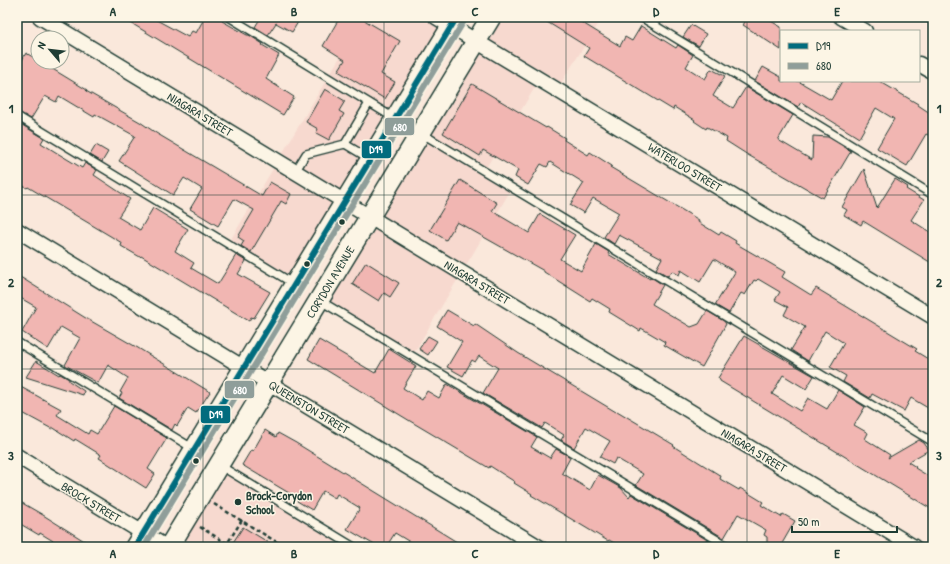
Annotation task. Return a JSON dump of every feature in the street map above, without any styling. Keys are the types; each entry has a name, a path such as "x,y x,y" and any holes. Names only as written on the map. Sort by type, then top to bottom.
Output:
{"main road":[{"name":"CORYDON AVENUE","path":"169,547 491,17"},
{"path":"139,540 395,118 448,20"}],"street":[{"name":"NIAGARA STREET","path":"40,17 914,547"},
{"path":"841,17 863,30"},
{"name":"WATERLOO STREET","path":"448,20 476,41 933,317"},
{"path":"920,65 933,72"},
{"name":"QUEENSTON STREET","path":"17,230 539,547"},
{"name":"BROCK STREET","path":"17,456 139,540 166,547"}],"lane":[{"path":"229,17 395,118"},
{"path":"641,17 933,195"},
{"path":"295,172 306,154 345,144 369,103"},
{"path":"17,116 294,284"},
{"path":"420,132 933,442"},
{"path":"345,144 370,159"},
{"path":"319,300 729,547"},
{"path":"17,342 194,449"},
{"path":"219,465 354,547"}],"path":[{"path":"214,503 280,544 281,547"},
{"path":"225,547 242,520"},
{"path":"200,527 231,546"}],"shaded area":[{"path":"364,17 457,17 294,284 228,244"},
{"path":"491,17 603,17 557,89 540,79 484,171 512,188 412,356 319,300"},
{"name":"Brock-Corydon School","path":"219,465 354,547 169,547"}],"building":[{"path":"121,17 151,17 188,37 192,31 196,33 205,17 224,17 222,21 249,35 279,55 266,79 294,97 283,115"},
{"path":"261,17 301,17 292,32 276,23 268,35 255,27"},
{"path":"340,17 359,17 400,41 381,74 395,82 385,99 338,71 345,60 323,46"},
{"path":"539,17 584,17 581,22 620,46 625,37 632,41 641,26 676,48 678,45 693,55 686,67 705,79 711,69 725,76 713,96 733,108 746,87 793,115 778,140 812,160 813,136 828,137 851,151 823,198 748,155 726,141 727,138 707,127 706,129 674,107 673,110 584,56 589,48"},
{"path":"748,17 764,17 781,27 780,49 743,25"},
{"path":"691,25 706,34 699,46 683,37"},
{"path":"26,53 30,55 30,70 54,70 87,90 86,91 262,196 270,182 291,194 286,204 281,201 251,252 241,246 244,241 238,237 254,210 234,199 218,226 190,209 202,189 184,178 173,195 119,161 135,136 95,114 94,117 59,96 56,102 45,96 31,119 17,111 17,69"},
{"path":"763,67 780,76 780,82 800,82 831,100 841,82 881,82 918,104 933,115 933,136 929,133 928,135 926,134 907,166 877,148 894,119 876,108 859,138 801,102 798,107 755,81"},
{"path":"472,84 565,138 564,140 588,155 590,152 612,166 610,167 699,220 698,222 719,235 721,232 736,241 735,243 785,272 782,277 811,295 816,288 917,349 915,351 933,362 933,411 911,398 904,411 872,394 870,398 843,382 846,376 830,367 844,343 825,331 808,361 791,350 805,327 784,315 788,307 775,300 780,292 758,279 756,281 754,280 745,295 741,293 729,313 715,305 735,272 714,259 700,282 681,270 679,275 672,271 668,276 656,269 662,258 619,235 614,244 604,237 619,213 593,198 584,213 570,205 584,183 550,162 547,167 541,164 528,185 515,177 518,170 483,150 480,156 443,133"},
{"path":"325,89 345,101 339,111 344,114 329,140 316,133 318,129 306,122"},
{"path":"17,122 44,138 41,143 82,168 85,163 97,170 94,175 130,199 118,217 140,230 153,208 188,229 175,251 194,263 191,268 218,284 236,255 246,261 238,274 270,292 254,318 251,317 249,321 141,256 140,257 121,246 122,243 28,187 27,188 17,182 17,155 22,147 17,144"},
{"path":"96,145 108,152 102,162 90,155"},
{"path":"864,169 877,208 895,179 908,187 906,189 924,200 911,220 933,234 933,264 863,221 861,225 844,215 847,210 842,207"},
{"path":"460,180 497,203 492,211 529,233 540,214 575,235 560,259 581,271 596,244 609,252 608,254 663,285 652,304 691,327 699,324 707,311 724,321 726,324 702,367 664,345 665,342 641,328 640,331 609,312 610,309 592,298 590,301 544,271 457,222 446,240 430,230"},
{"path":"366,262 399,283 390,297 384,293 379,301 352,284"},
{"path":"17,275 210,392 196,413 188,408 177,426 175,424 172,430 119,398 122,393 120,392 128,378 108,365 98,383 65,365 80,338 61,327 48,349 22,332 36,307 17,296"},
{"path":"447,310 474,326 475,324 518,353 674,445 673,446 721,476 720,479 739,490 740,488 763,502 761,505 781,517 783,514 795,521 780,547 767,547 767,537 764,535 766,530 738,514 724,538 636,485 643,474 616,458 613,464 600,457 610,441 586,427 574,448 561,440 564,435 545,423 542,428 483,393 498,368 479,356 475,362 472,360 463,376 447,367 462,342 437,326"},
{"path":"428,336 437,341 428,355 419,349"},
{"path":"744,336 814,376 806,389 783,375 772,394 800,411 808,398 827,409 838,390 865,407 854,425 868,433 865,439 890,455 888,458 919,440 924,443 929,450 908,462 933,479 933,510 720,381 718,378"},
{"path":"319,340 375,373 389,349 416,366 403,388 422,400 427,391 439,398 447,384 537,437 531,447 550,458 556,449 569,456 570,458 562,473 590,490 598,475 621,488 629,497 631,494 719,547 621,547 609,540 608,541 531,495 532,494 490,466 489,468 308,359"},
{"path":"36,361 59,375 60,374 69,379 69,381 84,391 83,395 26,377"},
{"path":"17,385 61,409 57,415 88,434 90,430 97,434 114,406 167,438 148,469 155,474 146,488 99,458 101,455 75,439 74,441 52,427 52,429 17,410"},
{"path":"265,430 276,437 278,433 296,443 465,547 418,547 395,533 386,547 378,547 347,529 360,508 337,494 335,498 323,491 312,510 297,501 299,499 242,465 251,450 253,451"},
{"path":"17,500 94,547 63,547 40,533 39,535 17,522"},
{"path":"243,527 276,547 230,547"}],"transit line":[{"name":"D19","path":"135,547 457,17"},
{"name":"680","path":"144,547 464,21"}],"place":[{"name":"Brock-Corydon School","path":"238,502"}]}
